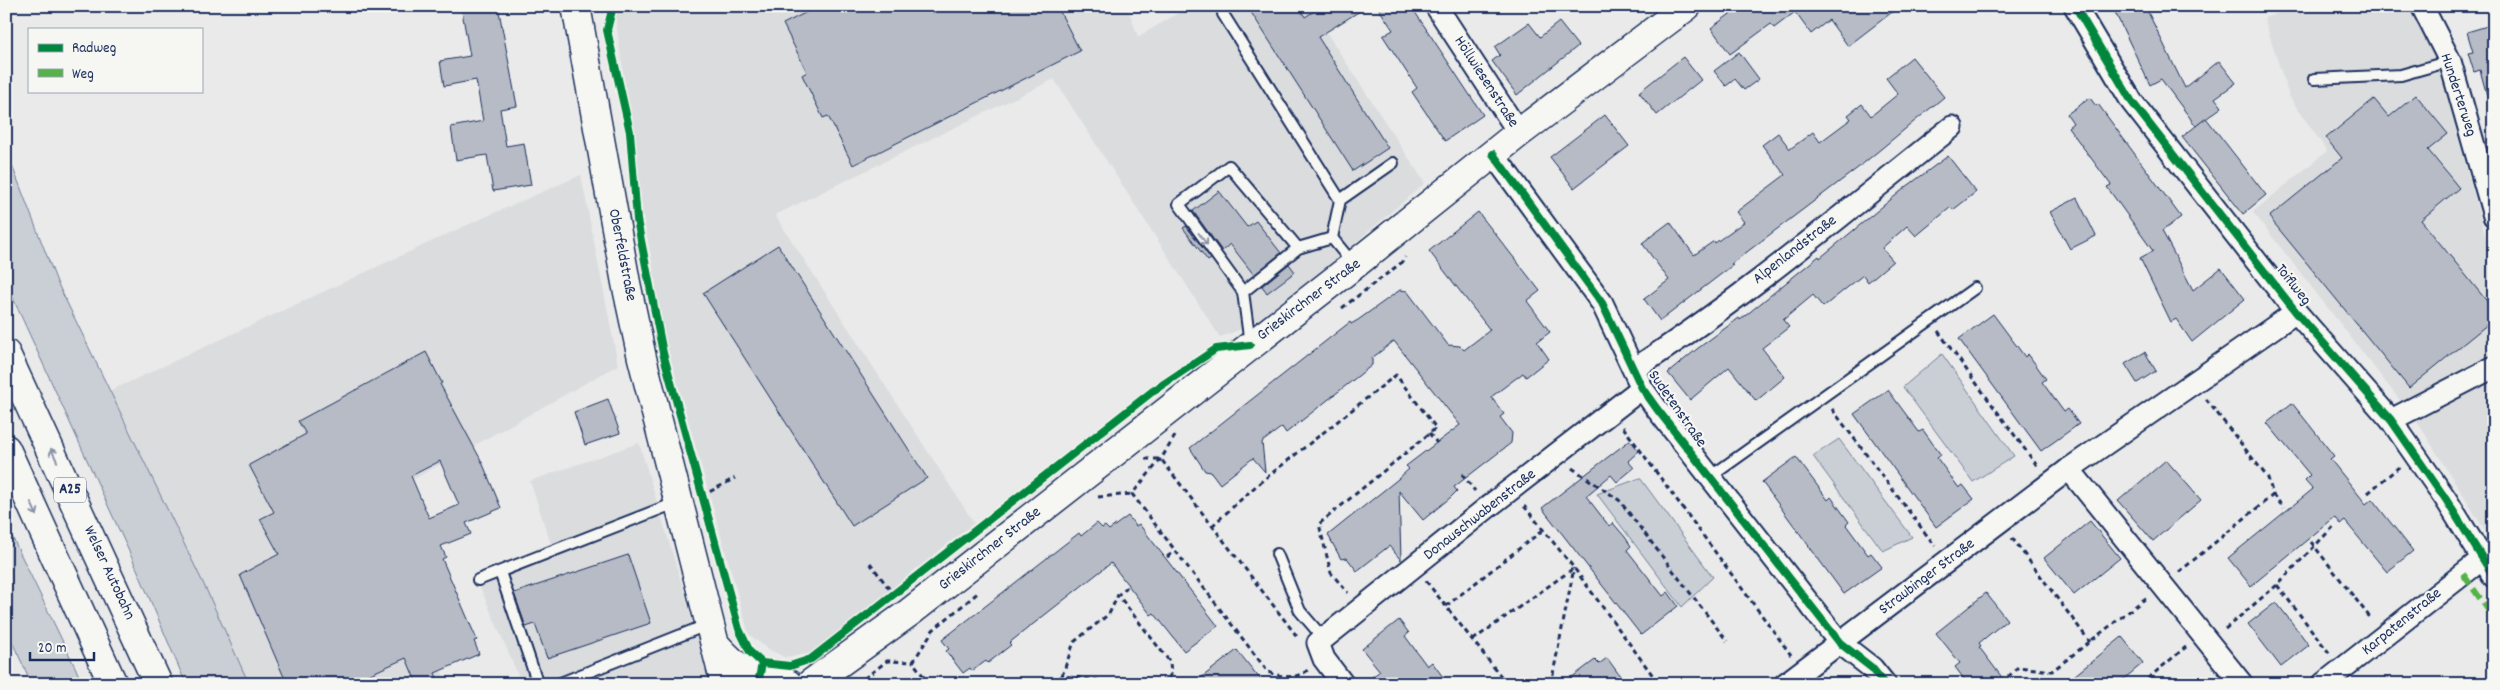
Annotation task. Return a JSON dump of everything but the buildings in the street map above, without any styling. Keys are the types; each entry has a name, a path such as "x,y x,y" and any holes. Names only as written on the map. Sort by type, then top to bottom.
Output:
{"main road":[{"name":"Oberfeldstraße","path":"576,6 626,283 646,372 696,498 713,634 725,684"},
{"name":"Grieskirchner Straße","path":"810,684 910,612 1250,345 1354,266 1493,154 1687,6"},
{"name":"Welser Autobahn","path":"6,354 158,684"},
{"name":"A25","path":"6,449 112,684"},
{"path":"713,634 734,666 746,672 788,684"}],"street":[{"name":"Höllwiesenstraße","path":"1436,6 1519,134"},
{"name":"Toiflweg","path":"2075,6 2132,102 2296,312 2391,420 2415,453 2481,560 2494,577"},
{"name":"Hunderterweg","path":"2422,6 2450,61 2494,216"},
{"name":"Alpenlandstraße","path":"1638,379 1667,348 1795,251 1952,127"},
{"name":"Sudetenstraße","path":"1493,154 1602,303 1638,379 1710,477 1840,643"},
{"name":"Straubinger Straße","path":"1785,684 2069,469 2296,312"},
{"path":"2391,420 2494,367"},
{"name":"Donauschwabenstraße","path":"1322,647 1361,609 1612,412 1638,379"},
{"path":"2069,469 2242,684"},
{"name":"Karpatenstraße","path":"2323,684 2481,560"},
{"path":"1840,643 1872,668 1885,684"},
{"path":"1322,647 1340,683"}],"lane":[{"path":"1222,14 1340,200"},
{"path":"2314,79 2401,75 2450,61"},
{"path":"1332,238 1340,200 1393,163"},
{"path":"1250,345 1243,292 1179,204 1229,166 1298,248"},
{"path":"1332,238 1354,266"},
{"path":"1243,292 1298,248 1332,238"},
{"path":"1710,477 1975,288"},
{"path":"478,580 696,498"},
{"path":"1277,554 1300,611 1322,647"},
{"path":"500,572 538,684"},
{"path":"558,684 713,634"}],"path":[{"path":"1337,311 1401,263 1406,255"},
{"path":"1930,320 2050,484"},
{"path":"1212,526 1257,485 1396,375 1436,428 1319,524 1331,573 1361,609"},
{"path":"2194,383 2268,478 2274,495 2284,508"},
{"path":"1823,396 1947,562"},
{"path":"1612,412 1802,670"},
{"path":"1092,497 1132,494 1162,459 1178,431"},
{"path":"1429,433 1437,443"},
{"path":"1126,442 1142,458 1162,459"},
{"path":"2368,493 2415,453"},
{"path":"1555,456 1619,500 1727,641"},
{"path":"1132,494 1174,552 1268,672 1285,677 1301,676 1322,647 1297,639 1162,459"},
{"path":"696,498 735,478"},
{"path":"1511,490 1574,568 1659,684"},
{"path":"1999,522 2090,642"},
{"path":"2141,684 2277,585 2313,543 2335,525"},
{"path":"1446,606 1543,530"},
{"path":"2313,543 2385,636"},
{"path":"1167,557 1174,552"},
{"path":"870,563 894,594"},
{"path":"1415,567 1507,684"},
{"path":"1473,640 1574,568"},
{"path":"1551,684 1574,568"},
{"path":"2277,585 2342,670"},
{"path":"913,662 933,630 986,586"},
{"path":"1052,684 1062,676 1074,642 1109,614 1118,595 1127,587"},
{"path":"1118,595 1170,662 1171,675 1160,684"},
{"path":"857,684 887,661 913,662"},
{"path":"913,662 929,684"},
{"path":"1062,676 1097,680 1101,684"},
{"path":"1521,684 1531,676"}],"shaded area":[{"path":"614,6 1127,6 1138,37 1190,6 1309,6 1425,183 1264,321 1220,337 1054,79 775,215 974,523 810,654 784,657 765,647 749,634 658,314 655,276 643,215"},
{"path":"2299,6 2408,6 2430,36 2494,268 2494,545 2420,426 2253,212 2327,151 2289,96 2264,18"},
{"path":"6,150 57,282 206,589 249,684 186,684 137,569 6,283"},
{"path":"581,175 618,365 371,503 447,684 249,684 206,589 110,391 465,226"},
{"path":"1942,354 2014,456 1973,482 1903,387"},
{"path":"1839,439 1912,537 1883,551 1813,456"},
{"path":"639,443 712,684 522,684 475,575 551,544 530,481"},
{"path":"1640,478 1713,577 1682,607 1597,494"},
{"path":"6,524 82,684 32,684 6,629"}],"marked path":[{"path":"2463,574 2494,618"},
{"path":"6,667 13,684"}],"cycle path":[{"path":"613,6 607,30 630,132 637,220 663,353 739,629 750,652 762,663"},
{"path":"2075,6 2132,102 2296,312 2391,420 2445,498 2494,577"},
{"path":"1493,154 1602,303 1642,388 1657,409 1840,643 1872,668 1885,684"},
{"path":"758,684 762,663 790,666 811,659 1153,391 1216,349 1250,345"}]}
